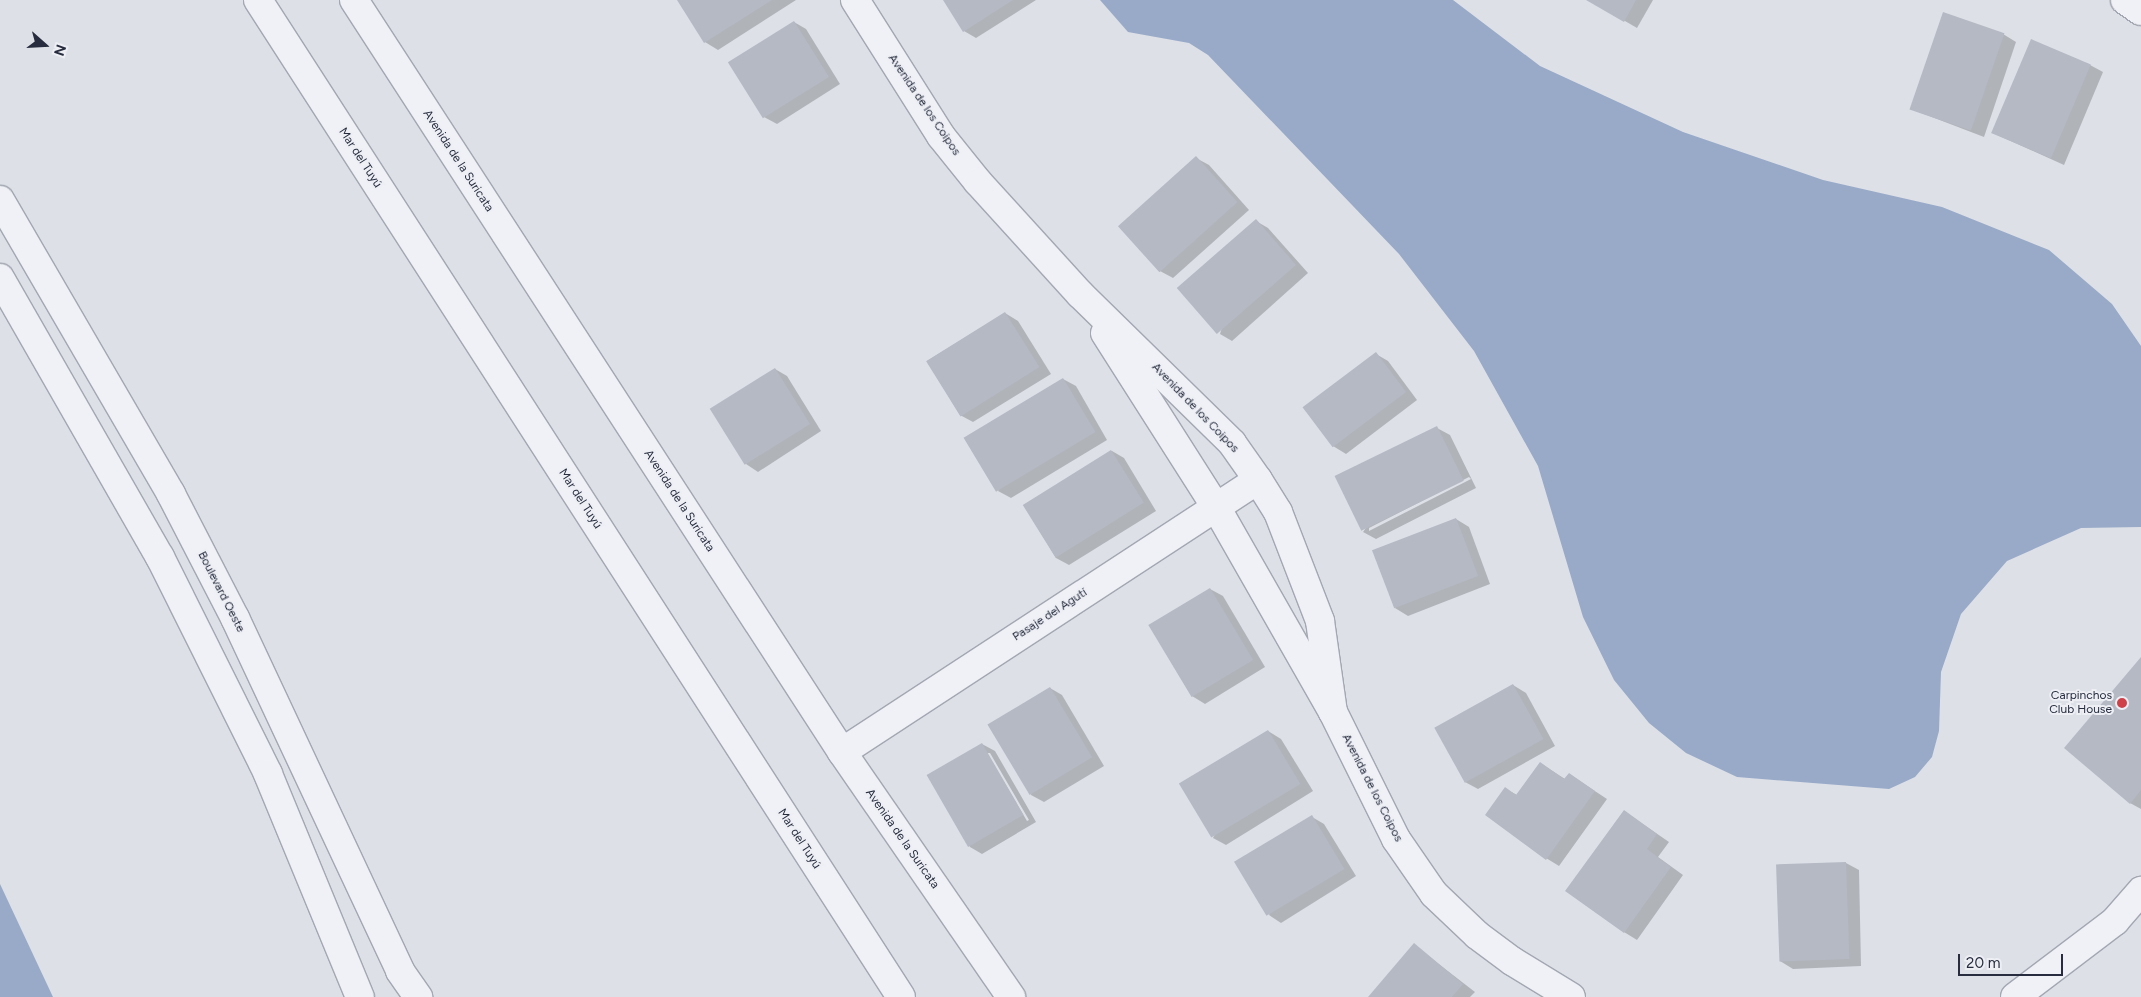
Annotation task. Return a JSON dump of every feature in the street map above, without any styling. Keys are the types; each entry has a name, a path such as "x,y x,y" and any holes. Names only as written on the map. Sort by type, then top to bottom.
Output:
{"street":[{"name":"Mar del Tuyú","path":"258,0 901,997"},
{"name":"Avenida de la Suricata","path":"354,0 842,752 1011,997"},
{"name":"Avenida de los Coipos","path":"855,0 941,136 978,182 1080,294 1232,443 1258,480 1278,512 1320,621 1333,712"},
{"path":"2125,0 2141,11"},
{"name":"Boulevard Oeste","path":"0,200 54,289 171,494 301,759 400,972 418,997"},
{"path":"0,278 160,557 268,774 360,997"},
{"path":"18,308 54,289"},
{"name":"Avenida de los Coipos","path":"1080,294 1216,507 1333,712 1396,839 1434,894 1477,935 1512,961 1571,997"},
{"name":"Pasaje del Agutí","path":"842,752 1258,480"},
{"path":"268,774 301,759"},
{"path":"2015,997 2115,921 2141,891"}],"water":[{"path":"1100,0 1453,0 1540,66 1683,132 1823,180 1942,207 2049,250 2112,304 2141,346 2141,527 2081,528 2007,561 1961,614 1941,672 1939,731 1932,757 1915,777 1889,789 1737,777 1686,753 1649,723 1614,680 1583,617 1538,466 1474,351 1399,254 1208,55 1189,43 1128,32"},
{"path":"0,884 53,997 0,997"}],"building":[{"path":"677,0 772,0 704,43"},
{"path":"943,0 1013,0 963,32"},
{"path":"1586,0 1636,0 1624,22"},
{"path":"1943,12 2004,33 1971,131 1909,109"},
{"path":"794,21 829,77 763,118 728,62"},
{"path":"2031,39 2091,64 2051,158 1991,133"},
{"path":"1196,156 1237,202 1159,272 1118,226"},
{"path":"1256,219 1296,265 1217,334 1177,288"},
{"path":"1005,312 1039,367 961,416 926,361"},
{"path":"1376,352 1406,392 1333,447 1303,407"},
{"path":"775,368 810,424 745,465 710,409"},
{"path":"1063,378 1095,432 996,492 964,438"},
{"path":"1437,426 1464,481 1361,531 1335,476"},
{"path":"1111,450 1144,503 1056,558 1023,505"},
{"path":"1456,518 1478,576 1394,608 1372,550"},
{"path":"1210,588 1253,660 1192,697 1148,625"},
{"name":"Carpinchos Club House","path":"2141,657 2141,790 2130,804 2064,748"},
{"path":"1513,684 1544,739 1465,783 1434,728"},
{"path":"1050,687 1092,757 1030,795 987,725"},
{"path":"1268,730 1300,784 1211,838 1179,784"},
{"path":"982,743 1024,815 968,847 927,775"},
{"path":"1540,762 1564,779 1569,773 1595,791 1546,860 1485,815 1505,787 1516,795"},
{"path":"1624,810 1657,834 1647,849 1671,867 1624,933 1565,891"},
{"path":"1312,815 1344,869 1266,916 1234,862"},
{"path":"1846,862 1849,959 1779,961 1776,864"},
{"path":"1414,943 1463,984 1452,997 1368,997"}],"place":[{"name":"Carpinchos Club House","path":"2122,703"}]}
